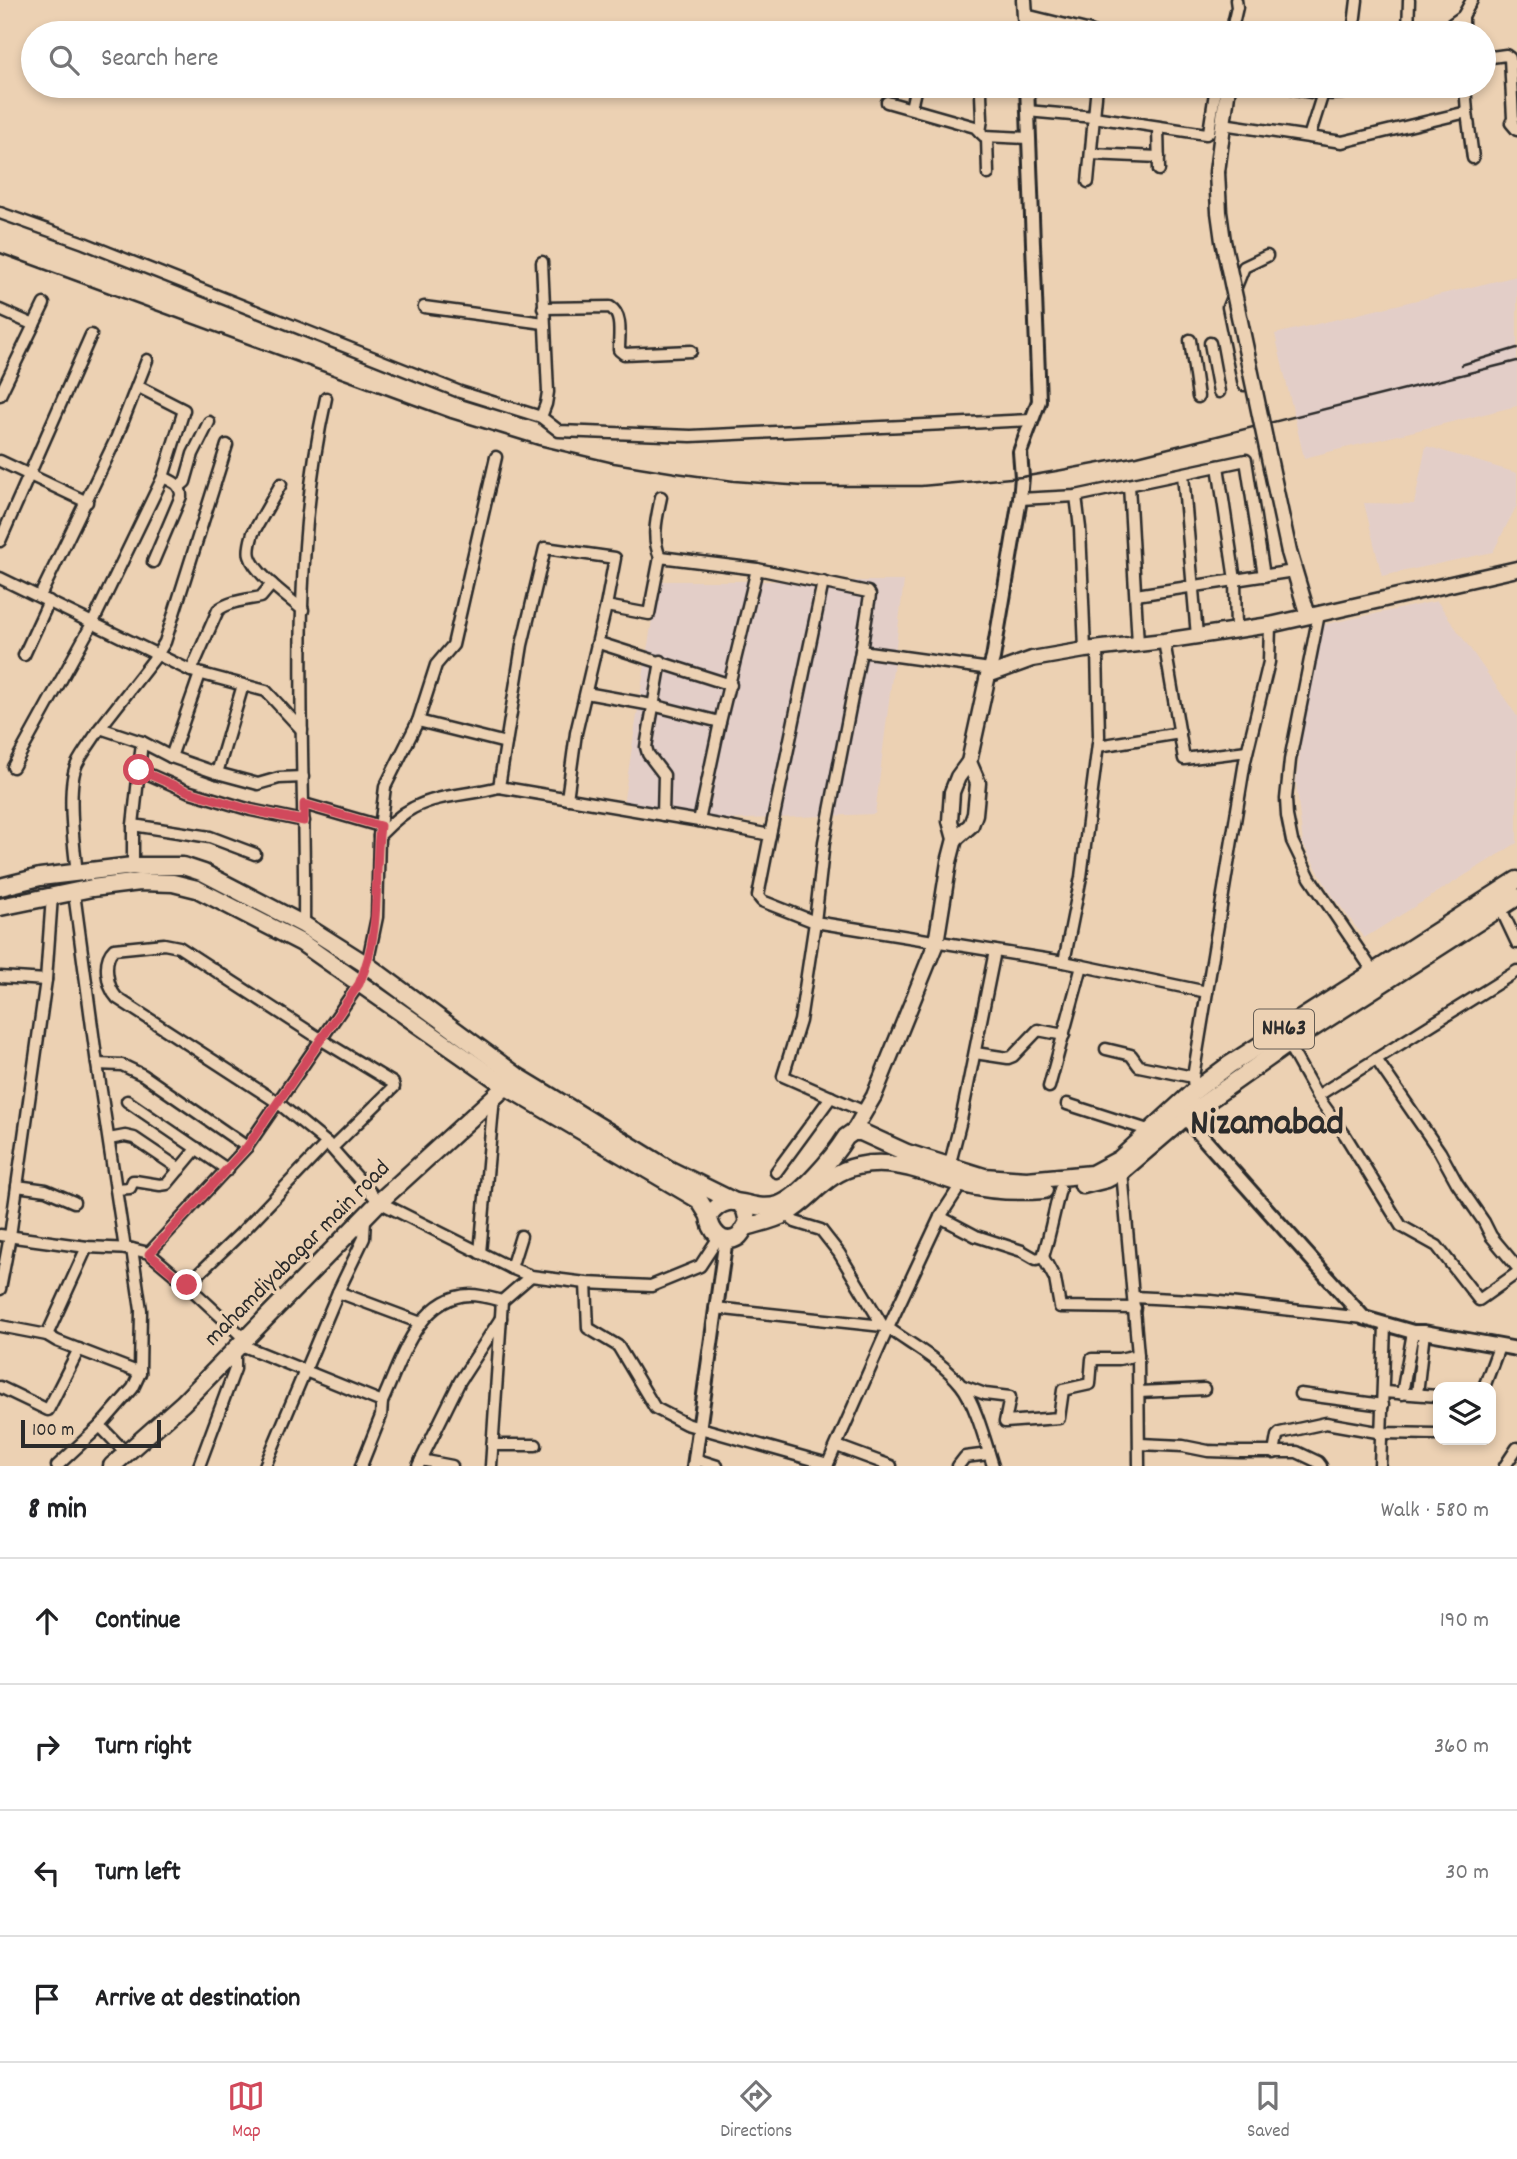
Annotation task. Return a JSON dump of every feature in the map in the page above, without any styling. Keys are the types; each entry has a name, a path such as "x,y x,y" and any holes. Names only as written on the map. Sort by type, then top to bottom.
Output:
{"main road":[{"path":"1024,0 1025,17 1041,21"},
{"path":"1226,98 1217,172 1223,241 1289,552 1313,615"},
{"path":"872,1137 876,1149 868,1163 860,1166 845,1159 842,1152 874,1096 936,943 955,839 950,821 952,792 958,777 969,762 989,672 1032,659 1270,625 1517,569"},
{"path":"955,839 971,825 975,814 978,783 969,762"},
{"path":"0,887 40,877 133,866 174,865 193,869 304,925 367,965 506,1086 738,1203 745,1210 748,1222 746,1227"},
{"name":"NH63","path":"722,1238 734,1239 740,1236 746,1227 782,1210 841,1171 860,1166 904,1166 962,1183 1015,1191 1060,1189 1098,1183 1122,1171 1185,1112 1193,1085 1229,1065 1517,880"},
{"path":"0,907 92,888 140,882 183,884 197,889 302,943 506,1086 699,1200 709,1216 710,1226 722,1238"},
{"name":"NH63","path":"782,1210 848,1138 861,1132 907,1153 984,1177 1015,1180 1091,1174 1120,1159 1151,1132 1517,897"},
{"name":"mahamdiyabagar main road","path":"112,1466 183,1403 379,1202 506,1086"},
{"path":"709,1216 716,1207 726,1201 782,1210"}],"street":[{"path":"1234,21 1236,0"},
{"path":"1354,21 1357,0"},
{"path":"1408,21 1409,0"},
{"path":"1456,21 1463,16 1472,0"},
{"path":"1463,16 1463,21"},
{"path":"1496,56 1506,55 1510,58 1511,123 1517,130"},
{"path":"911,108 913,98"},
{"path":"981,98 988,174"},
{"path":"861,651 989,672 1020,499 1020,452 1038,401 1027,98"},
{"path":"1088,183 1096,98"},
{"path":"1027,111 1094,117 1208,133 1214,98"},
{"path":"1310,137 1322,98"},
{"path":"1466,98 1473,158"},
{"path":"887,102 975,127 983,134 1028,138"},
{"path":"1223,124 1342,142 1467,112"},
{"path":"1158,127 1159,170"},
{"path":"1091,154 1158,157"},
{"path":"0,213 85,243 460,392 541,417 554,428 566,432 691,436 1032,419"},
{"path":"1244,385 1228,307 1244,267 1267,257"},
{"path":"541,417 547,404 548,392 542,262"},
{"path":"0,395 44,304"},
{"path":"424,307 544,323"},
{"path":"544,308 613,308 618,317 619,350 624,354 691,351"},
{"path":"0,310 34,325"},
{"path":"0,541 91,335"},
{"path":"1191,340 1198,397"},
{"path":"1210,343 1219,391"},
{"path":"24,655 45,598 116,439 147,360"},
{"path":"13,767 93,622 163,477 184,410 137,386"},
{"path":"304,925 301,648 306,538 317,438 326,398"},
{"path":"180,486 185,482 193,454 209,422"},
{"path":"77,873 73,777 76,766 100,728 157,655 172,623 227,445"},
{"path":"149,1254 247,1147 359,984 367,965 377,918 379,831 385,787 418,720 436,665 453,645 496,457"},
{"path":"1020,499 1076,496 1246,460 1264,576"},
{"path":"0,461 86,502"},
{"path":"1218,466 1235,580 1236,631"},
{"path":"1183,474 1198,636"},
{"path":"163,477 180,486"},
{"path":"281,484 253,533 250,557 272,584 303,610"},
{"path":"1129,485 1138,644"},
{"path":"153,562 181,496 180,486"},
{"path":"1064,962 1081,877 1098,746 1076,496"},
{"path":"606,606 649,614 660,557 654,533 661,497"},
{"path":"499,787 522,645 545,548 615,558 599,643 576,733 567,799"},
{"path":"660,557 757,569 866,591 870,595 824,842 800,1021 783,1074 865,1112"},
{"path":"699,821 757,569"},
{"path":"1136,596 1294,571"},
{"path":"0,578 196,672 266,691 302,730"},
{"path":"823,582 769,835 758,896 762,901 815,922 1064,962 1207,992"},
{"path":"171,757 218,610 247,598 261,597 272,584"},
{"path":"1313,615 1290,761 1287,816 1292,841 1310,878 1373,971"},
{"path":"1106,1049 1132,1055 1139,1066 1193,1085 1247,751 1269,662 1270,625"},
{"path":"1164,641 1184,759 1247,751"},
{"path":"599,643 731,684"},
{"path":"661,662 646,747 648,754 664,775 663,815"},
{"path":"217,773 243,685"},
{"path":"586,693 652,705 720,722"},
{"path":"418,720 506,743"},
{"path":"100,728 142,742 171,757 258,784 279,778 303,777"},
{"path":"1098,746 1180,733"},
{"path":"133,866 133,825 142,742"},
{"path":"139,770 187,791 251,810 304,821"},
{"path":"379,831 411,808 428,801 499,787 769,835"},
{"path":"304,804 379,831"},
{"path":"133,825 210,837 255,854"},
{"path":"57,1466 100,1426 133,1388 140,1373 141,1310 116,1189 74,893"},
{"path":"0,1285 5,1235 18,1186 46,980 52,896"},
{"path":"1500,907 1517,943"},
{"path":"187,1285 329,1146 394,1087 394,1085 173,944 114,949 108,957 107,965 113,993 117,998 277,1102 329,1146 379,1202 511,1268 531,1276 586,1283 651,1286 700,1266 722,1238"},
{"path":"949,1167 995,951"},
{"path":"1049,1087 1082,966"},
{"path":"1317,1096 1517,971"},
{"path":"0,977 46,980"},
{"path":"975,1053 1009,1058 1016,1055 1038,1030 1063,1034"},
{"path":"1288,1044 1317,1096 1345,1135 1401,1226 1437,1246 1479,1300 1517,1273"},
{"path":"1376,1059 1440,1152 1491,1236 1517,1266"},
{"path":"97,1064 114,1063 142,1075 247,1147"},
{"path":"480,1253 506,1086"},
{"path":"776,1172 831,1097"},
{"path":"127,1101 228,1170"},
{"path":"1067,1104 1151,1132"},
{"path":"1185,1112 1364,1318"},
{"path":"109,1139 125,1136 134,1139 180,1169"},
{"path":"116,1189 130,1188 133,1181 163,1185 197,1148"},
{"path":"1122,1171 1138,1355 1139,1466"},
{"path":"586,1283 588,1328 618,1346 655,1408 686,1424 827,1465 885,1327 940,1217 962,1183"},
{"path":"18,1186 46,1190 74,1202"},
{"path":"1060,1189 1043,1257 1055,1279 1060,1307 1211,1301 1364,1318 1419,1332 1517,1349"},
{"path":"782,1210 795,1222 821,1230 839,1253 885,1327 944,1368 962,1386 969,1397 993,1466"},
{"path":"265,1466 363,1238 365,1217"},
{"path":"940,1217 976,1236 1022,1251 1036,1259 1043,1257"},
{"path":"5,1235 87,1247 129,1249 149,1254 187,1285 240,1344 382,1402"},
{"path":"511,1268 521,1236"},
{"path":"717,1466 694,1462 722,1238"},
{"path":"47,1335 87,1247"},
{"path":"491,1466 502,1301 531,1276"},
{"path":"338,1292 421,1323"},
{"path":"361,1466 381,1416 382,1402 421,1323 439,1306 454,1298 467,1295 502,1301"},
{"path":"715,1308 885,1327"},
{"path":"452,1466 420,1463 460,1381 501,1318"},
{"path":"1380,1466 1385,1325"},
{"path":"0,1326 47,1335 140,1373"},
{"path":"1402,1394 1419,1332"},
{"path":"1418,1394 1419,1332"},
{"path":"199,1466 235,1369 240,1344"},
{"path":"1486,1382 1499,1347"},
{"path":"0,1387 48,1410 79,1349"},
{"path":"962,1386 985,1394 1010,1397 1005,1422 1059,1418 1063,1390 1090,1384 1092,1359 1119,1359 1138,1355"},
{"path":"1139,1392 1204,1389"},
{"path":"1384,1392 1433,1396"},
{"path":"1300,1394 1383,1405"},
{"path":"1274,1452 1280,1433 1324,1423 1383,1433 1433,1434"},
{"path":"100,1426 126,1453"},
{"path":"1140,1444 1183,1446 1208,1451 1297,1452 1321,1466"},
{"path":"492,1445 536,1445"},
{"path":"837,1446 891,1466"},
{"path":"1504,1466 1517,1448"},
{"path":"958,1466 965,1457 989,1454"}],"shaded area":[{"path":"1517,276 1517,406 1304,458 1275,334"},
{"path":"1426,446 1517,473 1517,505 1493,552 1382,576 1364,503 1414,504"},
{"path":"658,581 904,581 875,814 699,821 623,805"},
{"path":"1437,601 1517,716 1517,843 1364,938 1329,891 1303,844 1296,782 1305,712 1321,625"}],"railway":[{"path":"0,253 450,418 538,445 614,463 676,473 803,486 921,486 1022,477 1062,470 1137,456 1517,361"},
{"path":"1461,365 1517,348"}],"district":[{"name":"Nizamabad","path":"1267,1125"}],"route":[{"path":"139,770 187,791 251,810 304,821 304,804 380,826 377,918 367,965 359,984 247,1147 149,1254 187,1285"}]}
